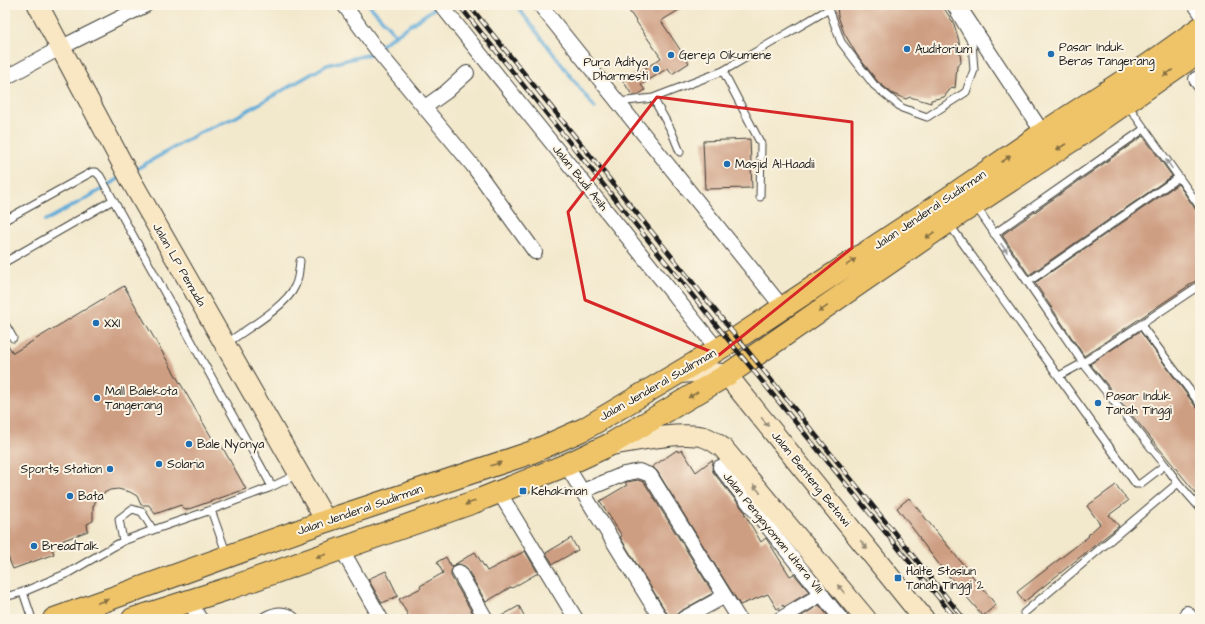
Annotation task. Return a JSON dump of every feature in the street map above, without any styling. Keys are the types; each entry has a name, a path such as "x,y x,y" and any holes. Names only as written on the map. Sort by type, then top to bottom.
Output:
{"main road":[{"name":"Jalan LP Pemuda","path":"38,5 132,182 326,521"},
{"name":"Jalan Jenderal Sudirman","path":"133,619 194,610 227,589 499,492 566,465 618,440 727,375 974,204 1120,95 1151,63 1200,28"},
{"name":"Jalan Jenderal Sudirman","path":"54,619 326,521 530,453 584,429 718,350 950,197 1043,133 1120,95 1200,51"},
{"path":"679,373 700,371 716,372 727,375"},
{"name":"Jalan Benteng Betawi","path":"727,375 924,619"},
{"path":"614,411 618,440 635,441 689,435 703,437 713,441 723,448 866,619"}],"street":[{"path":"5,78 60,48 146,5"},
{"path":"344,5 380,54 473,166 535,252"},
{"path":"540,5 783,308"},
{"path":"958,5 1043,133"},
{"name":"Jalan Budi Asih","path":"444,8 718,350"},
{"path":"425,107 446,92 467,73"},
{"path":"566,465 661,619"},
{"name":"Jalan Pengayoman Utara VIII","path":"720,467 841,619"},
{"path":"582,491 624,474 639,471 650,474 739,619"},
{"path":"499,492 576,619"},
{"path":"341,548 381,619"},
{"path":"459,572 485,618"},
{"path":"780,619 822,594"},
{"path":"683,619 725,596"},
{"path":"266,619 281,614 287,615 292,619"}],"lane":[{"path":"618,102 653,98 723,71 828,7 841,42 874,85 902,108 927,117 966,92 974,70 972,42 950,5"},
{"path":"1191,5 1200,18"},
{"path":"723,71 761,144 760,197"},
{"path":"1120,95 1200,207"},
{"path":"653,98 671,130 680,152"},
{"path":"994,234 1144,129"},
{"path":"5,220 92,172 96,172 100,176 269,481 270,486"},
{"path":"1028,282 1179,177"},
{"path":"5,262 112,198"},
{"path":"974,204 1083,362 1200,508"},
{"path":"948,222 1136,484 1140,484 1166,465"},
{"path":"225,345 272,311 289,296 296,285 300,261"},
{"path":"1059,376 1200,286"},
{"path":"5,324 13,338"},
{"path":"1141,325 1200,404"},
{"path":"5,597 23,592 68,573 123,541 269,488 270,486 298,474"},
{"path":"1024,613 1178,482"},
{"path":"123,541 119,519 132,509 142,512 153,530"},
{"path":"211,510 228,557"},
{"path":"23,592 32,619"}],"highlighted area":[{"path":"657,97 852,122 852,248 719,355 585,300 568,212"}],"building":[{"path":"625,5 687,5 661,21 689,63 672,74 668,68 641,85 645,90 638,95 632,95 623,81 661,58"},
{"name":"Auditorium","path":"837,5 942,5 954,24 959,41 961,63 957,66 955,88 952,87 944,97 931,100 931,103 910,97 906,99 893,94 878,82 857,55 844,33 838,16"},
{"path":"1143,136 1172,176 1029,275 1002,235"},
{"name":"Masjid Al-Haadii","path":"750,139 752,188 705,189 703,141"},
{"path":"1178,184 1196,210 1200,213 1200,278 1084,356 1035,283"},
{"name":"Mall Balekota Tangerang","path":"124,286 216,445 220,443 246,489 186,510 181,505 155,514 149,505 141,505 137,496 130,492 118,489 110,490 102,494 96,500 93,507 93,521 87,524 88,531 51,545 54,554 13,569 8,557 5,558 5,340 13,353"},
{"path":"1140,331 1196,407 1200,410 1200,498 1090,364"},
{"path":"677,450 678,452 682,450 696,472 712,460 713,472 745,512 744,513 761,542 766,538 790,576 794,574 809,592 784,607 783,605 777,609 768,594 740,605 657,471 652,467"},
{"path":"638,480 644,482 713,593 679,612 675,619 669,619 620,537 622,536 600,501 627,485 625,483"},
{"path":"1116,485 1128,501 1109,515 1119,526 1024,602 1017,592 1089,536 1088,535 1100,524 1087,506"},
{"path":"909,498 996,605 983,616 941,567 897,508"},
{"path":"571,538 578,550 553,564 546,553"},
{"path":"525,551 538,573 486,602 466,567 459,564 454,565 475,552 487,571"},
{"path":"446,557 451,567 454,565 451,576 476,619 410,619 399,599 421,588 420,586 443,573 437,562"},
{"path":"386,571 398,596 382,603 368,579"},
{"path":"819,605 828,616 823,619 797,619"},
{"path":"519,606 526,619 496,619"}],"waterway":[{"path":"369,5 395,34"},
{"path":"516,5 595,108"},
{"path":"378,47 438,6"},
{"path":"133,171 201,132 236,117 327,65 370,54 373,51"},
{"path":"45,221 99,191 122,176"}],"railway":[{"path":"459,5 730,342 956,619"},
{"path":"469,5 964,619"}],"place":[{"name":"Auditorium","path":"907,49"},
{"name":"Pasar Induk Beras Tangerang","path":"1051,54"},
{"name":"Gereja Oikumene","path":"671,55"},
{"name":"Pura Aditya Dharmesti","path":"656,69"},
{"name":"Masjid Al-Haadii","path":"727,164"},
{"name":"XXI","path":"96,323"},
{"name":"Mall Balekota Tangerang","path":"97,398"},
{"name":"Pasar Induk Tanah Tinggi","path":"1098,403"},
{"name":"Bale Nyonya","path":"189,444"},
{"name":"Solaria","path":"159,464"},
{"name":"Sports Station","path":"110,469"},
{"name":"Kehakiman","path":"523,491"},
{"name":"Bata","path":"70,496"},
{"name":"BreadTalk","path":"34,546"},
{"name":"Halte Stasiun Tanah Tinggi 2","path":"898,578"}]}
